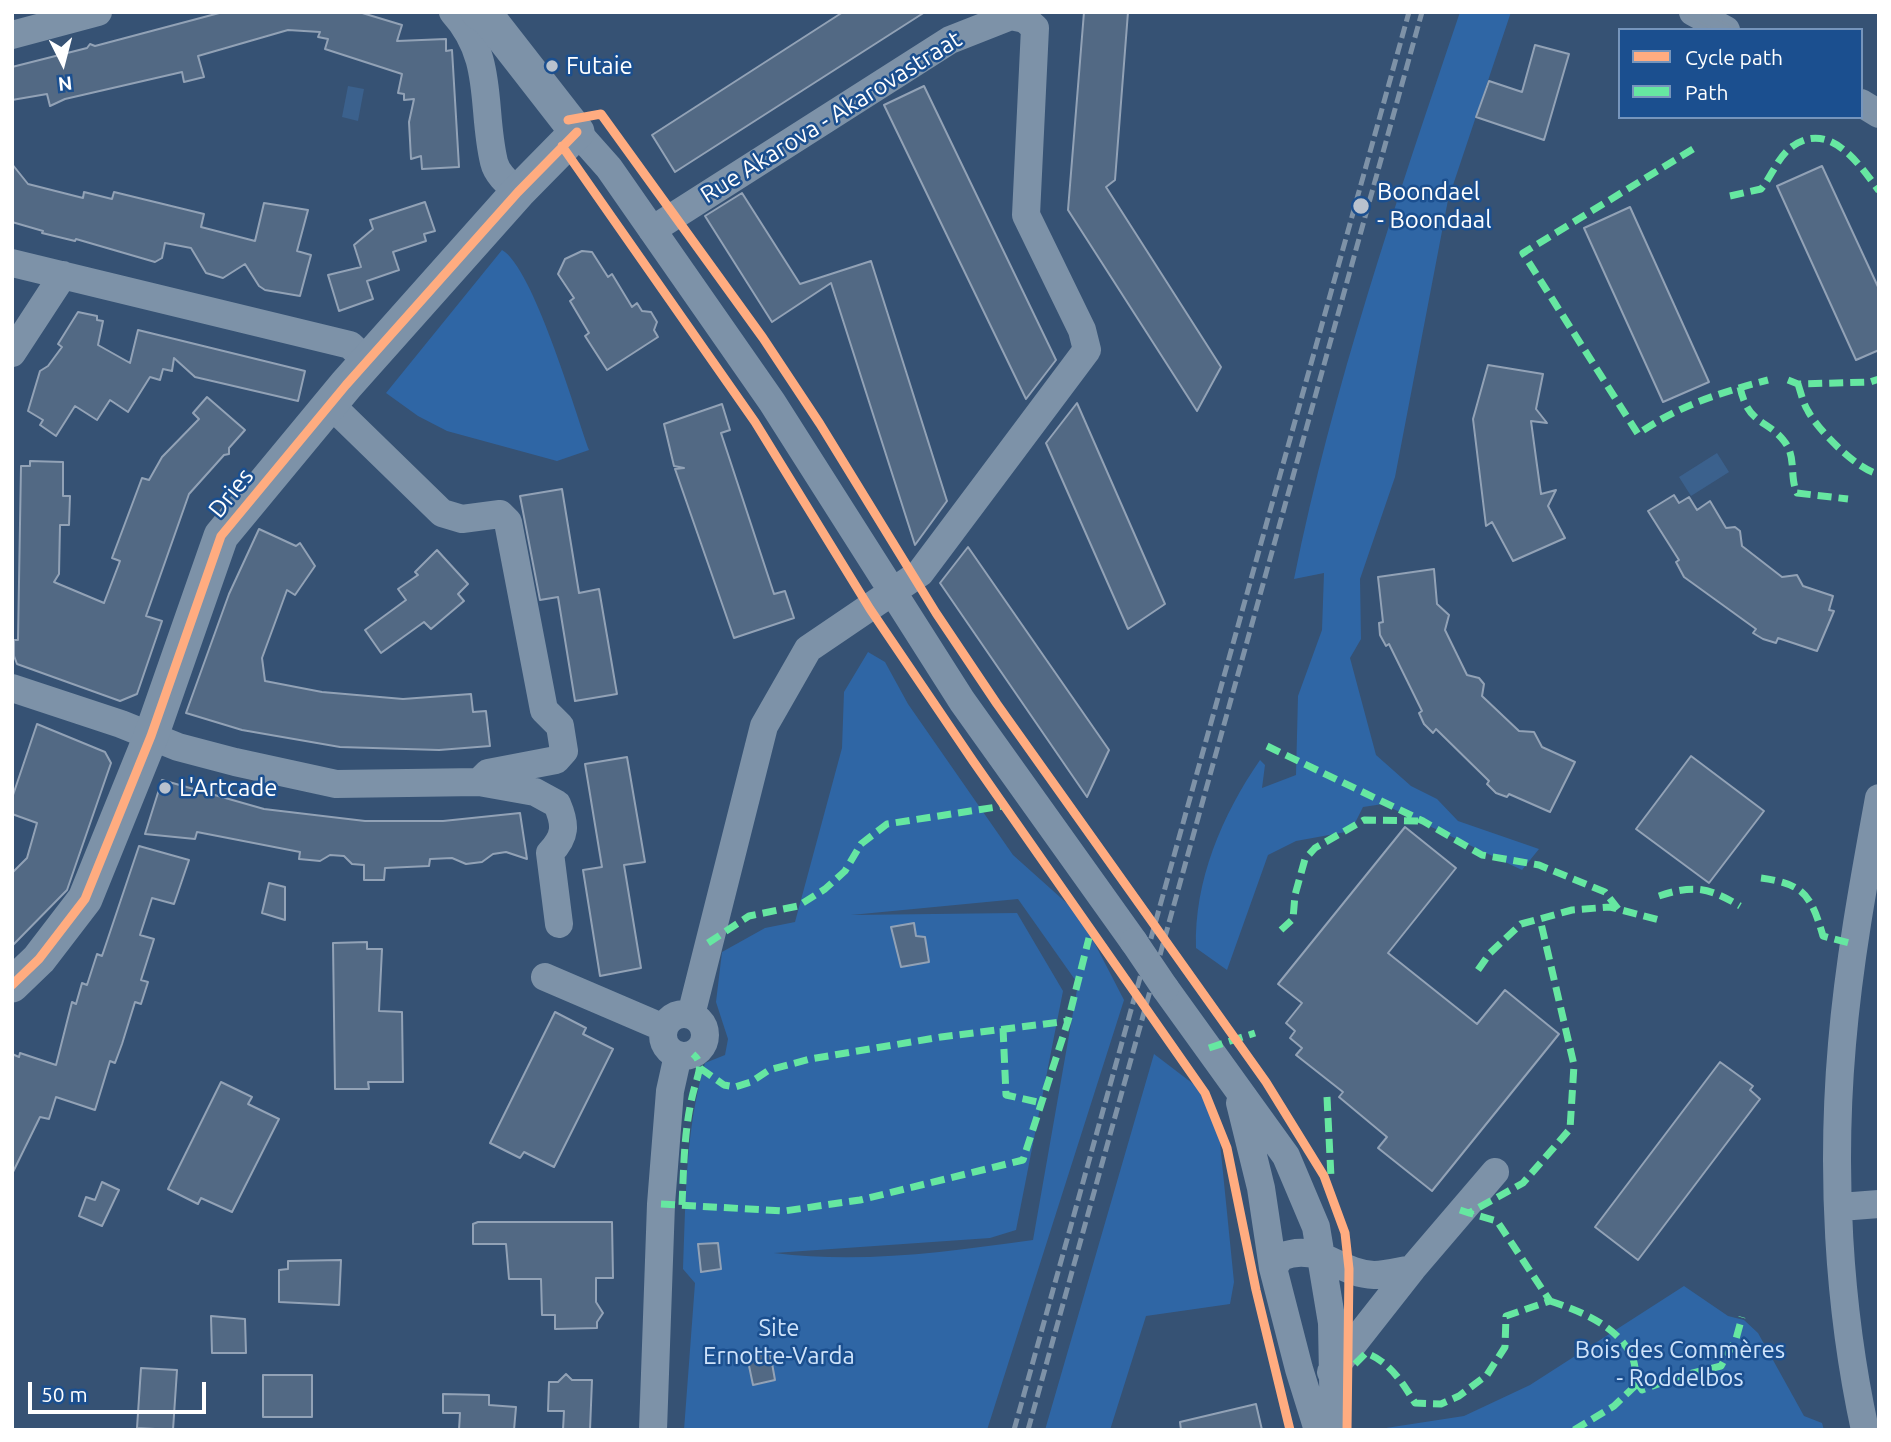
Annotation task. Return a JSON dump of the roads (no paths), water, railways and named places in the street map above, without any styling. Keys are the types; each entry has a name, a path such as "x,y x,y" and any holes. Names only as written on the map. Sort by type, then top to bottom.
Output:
{"street":[{"path":"12,35 98,12"},
{"path":"453,12 472,37 482,63 494,163 518,192"},
{"path":"1693,12 1722,28"},
{"path":"484,14 577,132 609,168 772,402 962,701 1286,1156 1316,1227 1322,1257 1332,1323 1335,1369 1334,1430"},
{"name":"Rue Akarova - Akarovastraat","path":"652,230 950,40 1012,16 1025,19 1035,29 1027,215 1082,330 1087,350 926,566 892,593"},
{"path":"1863,104 1879,114"},
{"name":"Dries","path":"12,985 39,959 85,899 151,736 221,536 330,404 518,192 577,132"},
{"path":"12,263 349,345 368,361"},
{"path":"12,353 63,275"},
{"path":"330,404 442,513 462,519 500,514 508,522 544,710 560,726 564,751 556,761 488,773 479,782"},
{"path":"691,1016 764,726 808,649 892,593"},
{"path":"12,688 178,747 336,784 479,782 535,792 558,804 565,823 562,840 550,853 559,925"},
{"path":"1865,1430 1847,1308 1840,1207 1842,1044 1853,944 1879,798"},
{"path":"545,976 664,1028"},
{"path":"675,1016 691,1016 703,1026 703,1042 693,1054 678,1055 665,1044 664,1028 675,1016"},
{"path":"653,1430 661,1204 670,1091 678,1055"},
{"path":"1237,1090 1261,1188 1273,1268 1318,1430"},
{"path":"1261,1188 1263,1173 1269,1168 1287,1167 1294,1175"},
{"path":"1299,1369 1310,1377 1322,1377 1335,1369 1412,1269 1495,1172"},
{"path":"1840,1207 1879,1204"},
{"path":"1273,1268 1281,1257 1291,1252 1307,1250 1349,1269 1374,1275 1412,1269"}],"tram line":[{"path":"1681,12 1710,28"},
{"path":"1704,12 1733,28"},
{"path":"1863,110 1879,120"}],"railway":[{"path":"1014,1430 1409,12"},
{"path":"1028,1430 1422,12"}],"place":[{"name":"Futaie","path":"552,66"},
{"name":"Boondael - Boondaal","path":"1361,206"},
{"name":"L'Artcade","path":"165,788"}],"park label":[{"name":"Site Ernotte-Varda","path":"779,1342"},
{"name":"Bois des Commères - Roddelbos","path":"1680,1364"}]}
